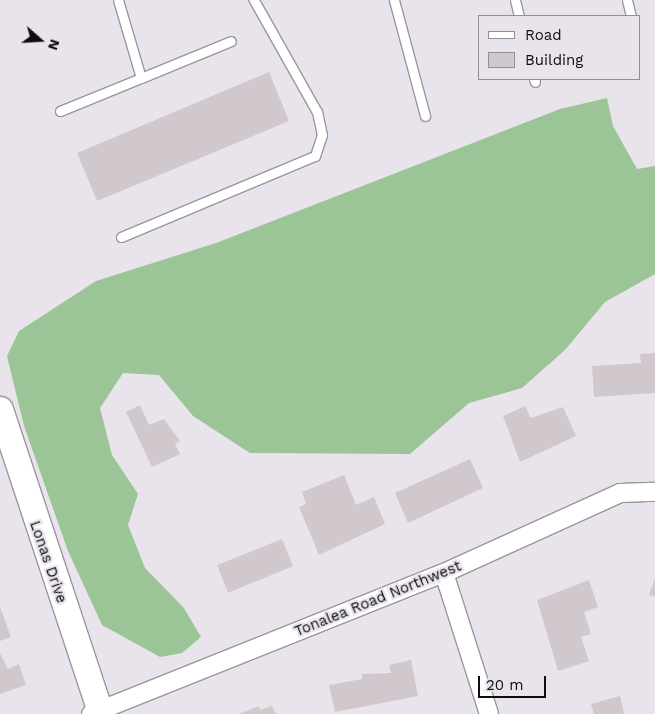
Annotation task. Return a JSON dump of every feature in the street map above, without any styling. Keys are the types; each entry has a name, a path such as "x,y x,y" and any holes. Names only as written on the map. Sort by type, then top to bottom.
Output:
{"street":[{"name":"Lonas Drive","path":"0,409 97,713"},
{"name":"Tonalea Road Northwest","path":"97,713 444,573 620,493 655,492"},
{"path":"444,573 489,714"}],"lane":[{"path":"118,0 141,78"},
{"path":"121,237 316,156 322,135 317,112 254,0"},
{"path":"394,0 425,116"},
{"path":"515,0 519,15"},
{"path":"627,0 631,15"},
{"path":"60,111 231,42"}],"green space":[{"path":"607,98 613,126 637,169 655,166 655,274 605,302 565,350 522,388 469,403 410,454 250,453 193,416 159,375 123,373 100,408 112,455 138,494 128,525 145,568 184,608 201,637 182,653 160,657 102,625 68,551 24,426 7,356 19,331 96,281 216,243 560,109"}],"building":[{"path":"269,72 289,121 97,201 77,153"},
{"path":"655,353 655,393 594,397 592,366 641,363 640,354"},
{"path":"140,405 149,425 164,419 180,441 175,444 180,454 152,467 126,412"},
{"path":"525,406 531,418 563,407 576,436 520,462 503,416"},
{"path":"470,459 483,488 408,523 395,493"},
{"path":"344,475 356,505 374,497 385,524 319,555 299,507 306,504 302,492"},
{"path":"282,539 293,566 228,593 217,565"},
{"path":"655,578 655,597 649,595"},
{"path":"589,580 598,607 584,612 591,634 581,637 589,661 558,671 537,600"},
{"path":"0,607 11,637 0,641"},
{"path":"0,653 8,669 19,664 26,685 0,694"},
{"path":"411,660 418,696 335,712 329,685 362,679 362,674 391,673 389,665"},
{"path":"620,696 624,714 594,714 591,704"},
{"path":"259,706 260,710 272,706 276,714 238,714"}]}
